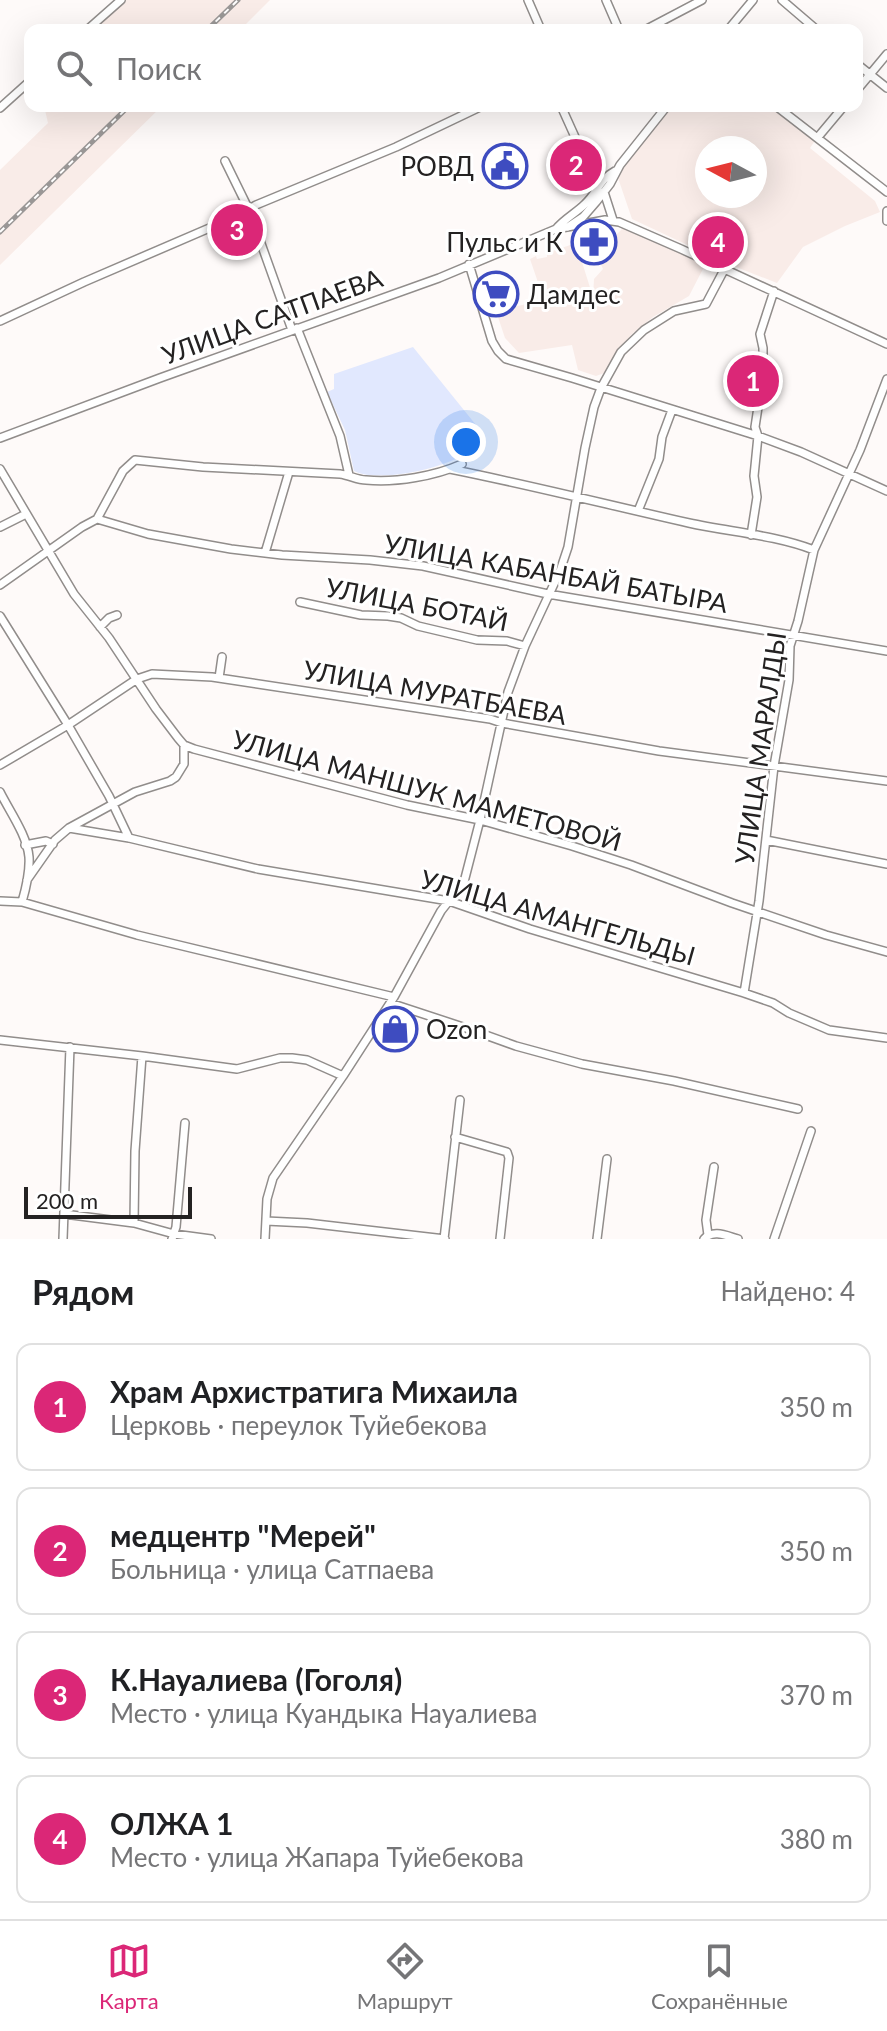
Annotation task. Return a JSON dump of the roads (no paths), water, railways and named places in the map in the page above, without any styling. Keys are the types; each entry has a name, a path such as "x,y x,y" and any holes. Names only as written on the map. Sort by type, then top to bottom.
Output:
{"street":[{"path":"94,24 121,0"},
{"path":"528,0 538,24"},
{"path":"606,0 616,24"},
{"path":"656,24 702,0"},
{"path":"733,24 753,0"},
{"path":"782,0 810,24"},
{"path":"863,83 887,54"},
{"path":"863,69 887,88"},
{"path":"0,108 24,86"},
{"path":"0,321 469,112"},
{"path":"564,112 613,220"},
{"name":"УЛИЦА САТПАЕВА","path":"0,438 439,278 556,229 566,229 583,217 601,190 605,177 615,171 662,112"},
{"path":"784,112 887,192"},
{"path":"818,137 839,112"},
{"path":"225,161 249,210 340,436 349,475"},
{"name":"УЛИЦА САТПАЕВА","path":"556,229 601,190"},
{"path":"887,211 887,221"},
{"path":"566,229 613,220 887,344"},
{"path":"469,264 492,341 506,359 758,436 887,491"},
{"path":"265,1239 267,1199 273,1178 392,1000 441,911 464,882 508,692 564,560 594,407 601,388 621,352 631,342 674,311 706,304 724,270"},
{"path":"751,535 757,497 754,476 758,436 755,427 763,374 760,334 774,291"},
{"name":"УЛИЦА МАРАЛДЫ","path":"744,993 774,766 787,695 790,646 814,550 849,475 887,379"},
{"path":"638,511 659,459 662,437 672,410"},
{"path":"0,585 97,519 123,471 135,460 349,475 361,480 395,480 462,464"},
{"path":"0,469 74,594 184,745 184,764 176,777 135,792 69,828 27,880"},
{"path":"450,469 814,550"},
{"path":"265,553 289,472"},
{"path":"0,527 26,514"},
{"name":"УЛИЦА КАБАНБАЙ БАТЫРА","path":"97,519 148,534 265,553 423,566 548,594 887,651"},
{"name":"УЛИЦА БОТАЙ","path":"300,602 361,615 401,618 418,626 477,640 507,641 525,646"},
{"path":"100,627 117,615"},
{"path":"0,616 68,725 129,838"},
{"path":"219,678 222,657"},
{"name":"УЛИЦА МУРАТБАЕВА","path":"0,765 137,679 152,674 219,678 490,719 659,751 887,781"},
{"name":"УЛИЦА МАНШУК МАМЕТОВОЙ","path":"184,745 209,754 407,805 480,820 572,846 826,935 887,952"},
{"path":"0,792 29,857 22,902"},
{"name":"УЛИЦА АМАНГЕЛЬДЫ","path":"69,828 129,838 258,869 449,901 530,929 744,993 773,1003 829,1030 887,1038"},
{"path":"766,840 887,864"},
{"path":"25,845 46,841 53,844"},
{"path":"0,901 22,902 137,935 392,1000 516,1046 582,1064 798,1109"},
{"path":"0,1040 237,1069 292,1058 307,1060 343,1076"},
{"path":"63,1239 70,1047"},
{"path":"134,1223 135,1151 142,1056"},
{"path":"266,1221 444,1239 460,1100"},
{"path":"173,1236 185,1123"},
{"path":"774,1239 811,1131"},
{"path":"455,1137 507,1152 509,1158 500,1239"},
{"path":"597,1239 607,1159"},
{"path":"714,1167 706,1237 721,1234 738,1239"},
{"path":"64,1214 134,1223 173,1236 211,1239"}],"railway":[{"path":"213,24 238,0"},
{"path":"0,232 123,112"}],"place":[{"name":"медцентр \"Мерей\"","path":"576,165"},
{"name":"РОВД","path":"505,166"},
{"name":"К.Науалиева (Гоголя)","path":"237,230"},
{"name":"Пульс и К","path":"594,242"},
{"name":"ОЛЖА 1","path":"718,242"},
{"name":"Дамдес","path":"496,294"},
{"name":"Храм Архистратига Михаила","path":"753,381"},
{"name":"Ozon","path":"395,1029"}]}
